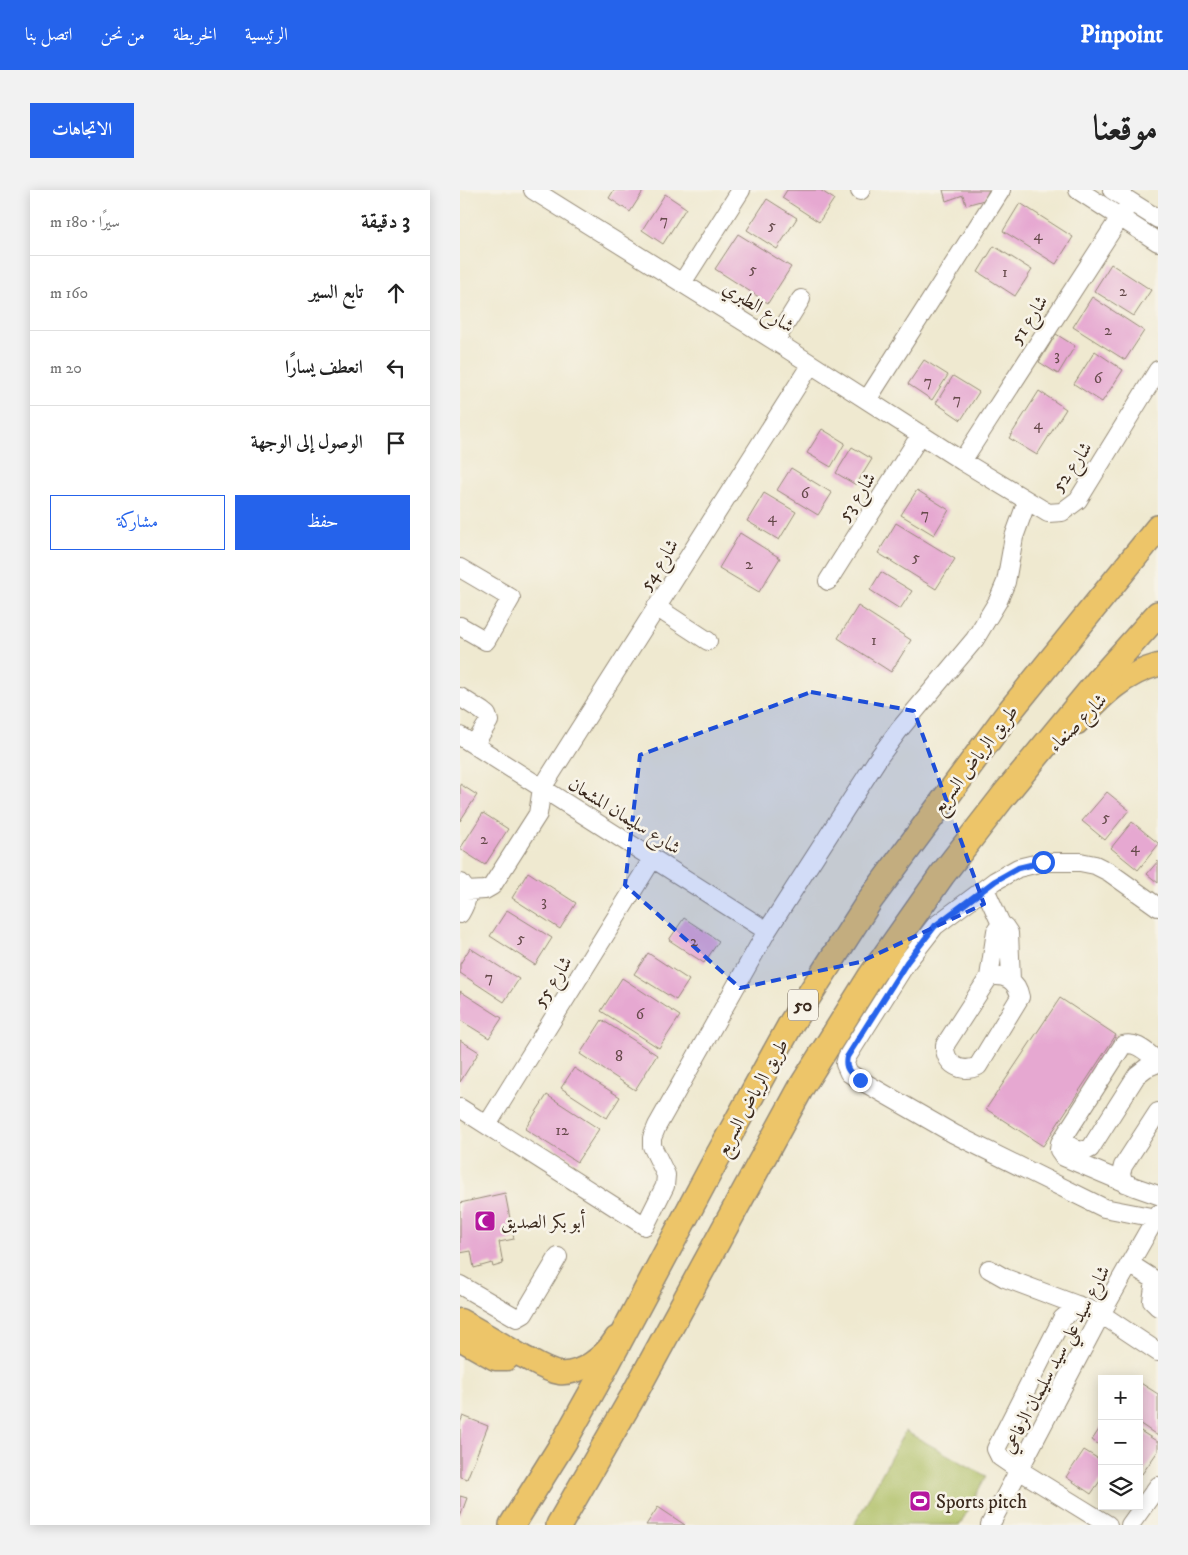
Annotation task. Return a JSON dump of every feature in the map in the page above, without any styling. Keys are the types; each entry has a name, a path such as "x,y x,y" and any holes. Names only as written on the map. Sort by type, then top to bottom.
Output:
{"highway":[{"name":"طريق الرياض السريع","path":"512,1525 570,1432 792,1022 870,900 1010,711 1158,528"},
{"name":"طريق الرياض السريع","path":"559,1525 632,1398 802,1086 876,969 942,875 1005,794 1100,679 1158,614"}],"main road":[{"name":"شارع صنعاء","path":"1005,794 1107,692 1127,677 1146,668 1158,665"},
{"path":"460,1320 538,1365 558,1373 576,1371 593,1362 611,1346 649,1284"},
{"path":"460,1338 495,1358 507,1359 511,1355 512,1350"}],"street":[{"name":"شارع الطبري","path":"533,190 962,460"},
{"path":"682,283 741,190"},
{"path":"867,400 1001,190"},
{"path":"1078,190 1157,238"},
{"path":"1112,190 1158,219"},
{"name":"شارع 51","path":"962,460 1130,202"},
{"path":"775,341 801,299"},
{"name":"شارع 54","path":"542,788 811,364"},
{"name":"شارع 52","path":"962,460 1041,510 1056,514 1062,512 1078,500 1158,370"},
{"name":"شارع 53","path":"828,581 921,434"},
{"path":"460,1108 644,1226 665,1186 666,1175 652,1146 652,1138 766,931 879,758 899,730 975,638 998,601 1006,582 1014,537 1027,501"},
{"path":"460,568 511,598 486,641 460,626"},
{"path":"656,607 708,641"},
{"path":"460,697 487,716 489,721 467,740"},
{"name":"شارع سليمان المشعان","path":"467,740 766,931"},
{"path":"460,914 466,903 463,886 485,890 492,886 538,814 542,788"},
{"name":"شارع 55","path":"487,1125 653,858"},
{"path":"1157,1216 1104,1208 954,1134 849,1073 845,1064 847,1057 907,962 935,926 985,889 1018,868 1043,862 1080,862 1095,865 1158,907"},
{"path":"985,889 1001,924 1010,933 1012,980"},
{"path":"989,978 1001,976 1012,980 1018,987 1020,996 978,1066 968,1069 957,1068 946,1056 945,1045 989,978 996,931 1001,924"},
{"path":"1062,1141 1078,1151 1090,1149 1137,1075 1158,1062 1135,1044 1123,1045 1062,1141 1059,1146 1062,1156 1123,1176"},
{"path":"1123,1176 1158,1112"},
{"path":"1090,1149 1103,1163 1158,1195"},
{"name":"شارع سيد علي سيد سليمان الرفاعي","path":"990,1525 1101,1314 1157,1216"},
{"path":"460,1285 517,1318 524,1314 558,1256"},
{"path":"1130,1264 1156,1281 1152,1301 1158,1307"},
{"path":"989,1269 1005,1278 1101,1314 1158,1352"},
{"path":"1051,1295 1062,1319"},
{"path":"1078,1305 1062,1319 996,1449 1000,1457 1019,1470 1108,1525"},
{"path":"1130,1525 1156,1496"}],"highlighted area":[{"path":"811,692 914,711 984,904 860,962 740,988 625,885 640,755"}],"green space":[{"name":"Sports pitch","path":"905,1431 986,1476 960,1525 854,1525"}],"building":[{"path":"614,190 644,190 630,212 609,198"},
{"path":"787,190 820,190 834,199 819,222 782,198"},
{"path":"943,190 989,190 984,200 966,205 963,195 946,201"},
{"path":"665,194 686,208 663,244 642,230"},
{"path":"767,199 797,218 777,249 747,230"},
{"path":"1020,203 1073,237 1056,264 1003,231"},
{"path":"738,234 791,267 768,303 715,269"},
{"path":"994,246 1032,270 1015,296 978,272"},
{"path":"1111,264 1151,290 1134,316 1094,291"},
{"path":"1092,297 1144,331 1125,360 1073,327"},
{"path":"1056,334 1075,346 1058,374 1039,362"},
{"path":"1095,351 1123,370 1102,402 1074,384"},
{"path":"924,360 948,375 932,400 908,384"},
{"path":"953,376 979,392 961,420 936,403"},
{"path":"1039,391 1066,409 1037,455 1009,438"},
{"path":"822,429 845,443 831,467 807,453"},
{"path":"852,447 872,459 856,485 836,473"},
{"path":"791,468 832,493 818,515 777,490"},
{"path":"917,490 949,510 934,535 901,515"},
{"path":"764,493 796,512 779,540 747,521"},
{"path":"896,523 955,559 936,589 878,553"},
{"path":"740,533 780,558 759,592 719,568"},
{"path":"881,572 912,591 900,609 870,590"},
{"path":"858,606 911,640 891,672 838,638"},
{"path":"460,784 477,795 460,821"},
{"path":"1107,792 1129,810 1105,840 1082,821"},
{"path":"483,813 508,829 485,865 460,849"},
{"path":"1132,822 1158,843 1138,870 1111,848"},
{"path":"1158,861 1158,883 1147,874"},
{"path":"528,872 576,903 560,929 512,898"},
{"path":"507,910 552,938 535,965 490,936"},
{"path":"684,918 719,941 704,963 669,940"},
{"path":"470,948 519,979 504,1002 460,973 460,964"},
{"path":"648,953 689,980 676,1000 634,974"},
{"path":"622,978 680,1016 659,1048 601,1011"},
{"path":"460,991 502,1018 489,1038 460,1020"},
{"path":"1060,998 1116,1035 1043,1146 986,1109"},
{"path":"602,1020 657,1055 635,1090 580,1054"},
{"path":"460,1040 479,1052 460,1082"},
{"path":"574,1068 620,1097 607,1118 561,1088"},
{"path":"547,1095 599,1129 577,1162 525,1129"},
{"name":"أبو بكر الصديق","path":"505,1193 514,1239 499,1242 503,1264 493,1267 492,1263 474,1268 471,1251 460,1253 460,1203"},
{"path":"1143,1385 1158,1394 1158,1436 1143,1426"},
{"path":"463,1416 488,1426 467,1479 460,1477 460,1423"},
{"path":"1098,1431 1098,1444 1092,1440"},
{"path":"1143,1433 1158,1442 1158,1451 1143,1473"},
{"path":"1084,1450 1098,1459 1098,1484 1091,1494 1066,1477"},
{"path":"460,1496 467,1498 460,1517"},
{"path":"658,1507 685,1525 646,1525"}],"place":[{"name":"أبو بكر الصديق","path":"485,1221"},
{"name":"Sports pitch","path":"920,1501"}],"route":[{"path":"860,1080 849,1073 845,1064 847,1057 907,962 935,926 995,881 1018,868 1043,862"}]}
